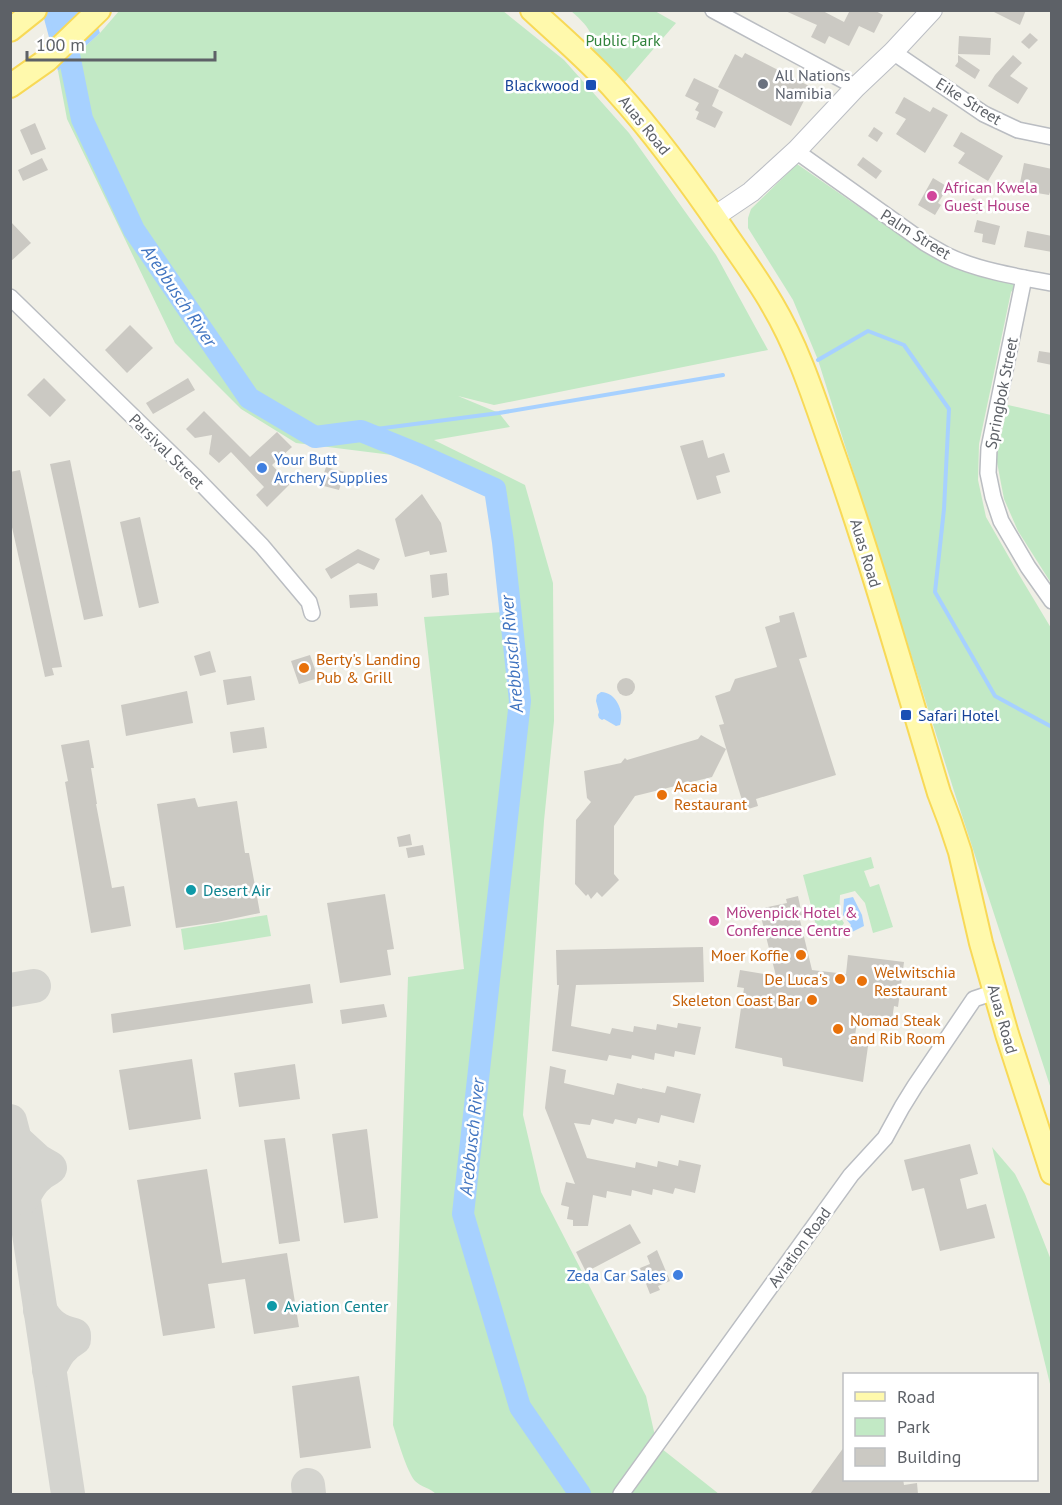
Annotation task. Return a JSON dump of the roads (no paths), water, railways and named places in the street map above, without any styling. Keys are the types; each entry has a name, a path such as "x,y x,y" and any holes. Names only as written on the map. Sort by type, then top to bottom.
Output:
{"main road":[{"name":"Auas Road","path":"532,10 617,91 655,135 714,217 772,304 812,390 847,490 939,793 960,852 981,943 984,995 1013,1054 1052,1173"},
{"path":"10,86 47,60 98,12"},
{"path":"10,30 33,13"}],"street":[{"path":"713,10 856,87"},
{"path":"714,217 751,192 796,151 932,10"},
{"name":"Eike Street","path":"893,52 984,114 1018,130 1052,137"},
{"name":"Palm Street","path":"796,151 925,243 946,255 969,264 1052,284"},
{"name":"Springbok Street","path":"1024,278 989,448 988,473 1001,521 1028,567 1052,601"},
{"name":"Parsival Street","path":"10,297 196,478 262,546 309,602 312,613"},
{"name":"Aviation Road","path":"621,1494 851,1175 885,1138 915,1086 984,995"}],"water":[{"path":"42,11 92,11 100,33 58,71"},
{"path":"601,692 611,695 618,704 621,714 620,725 616,726 599,718 596,701 597,695"},
{"path":"853,897 862,915 864,926 852,932 849,929 851,925 843,915 844,899"}],"waterway":[{"name":"Arebbusch River","path":"60,10 82,119 134,230 249,398 315,437 361,431 495,489 520,701 463,1214 520,1407 580,1494"},
{"path":"818,360 868,331 904,345 949,409 944,509 935,592 995,696 1052,727"},
{"path":"361,431 499,413 723,375"}],"place":[{"name":"All Nations Namibia","path":"763,84"},
{"name":"Blackwood","path":"591,85"},
{"name":"African Kwela Guest House","path":"932,196"},
{"name":"Your Butt Archery Supplies","path":"262,468"},
{"name":"Berty's Landing Pub & Grill","path":"304,668"},
{"name":"Safari Hotel","path":"906,715"},
{"name":"Acacia Restaurant","path":"662,795"},
{"name":"Desert Air","path":"191,890"},
{"name":"Mövenpick Hotel & Conference Centre","path":"714,921"},
{"name":"Moer Koffie","path":"801,955"},
{"name":"De Luca's","path":"840,979"},
{"name":"Welwitschia Restaurant","path":"862,981"},
{"name":"Skeleton Coast Bar","path":"812,1000"},
{"name":"Nomad Steak and Rib Room","path":"838,1029"},
{"name":"Zeda Car Sales","path":"678,1275"},
{"name":"Aviation Center","path":"272,1306"}],"park label":[{"name":"Public Park","path":"623,40"}]}
